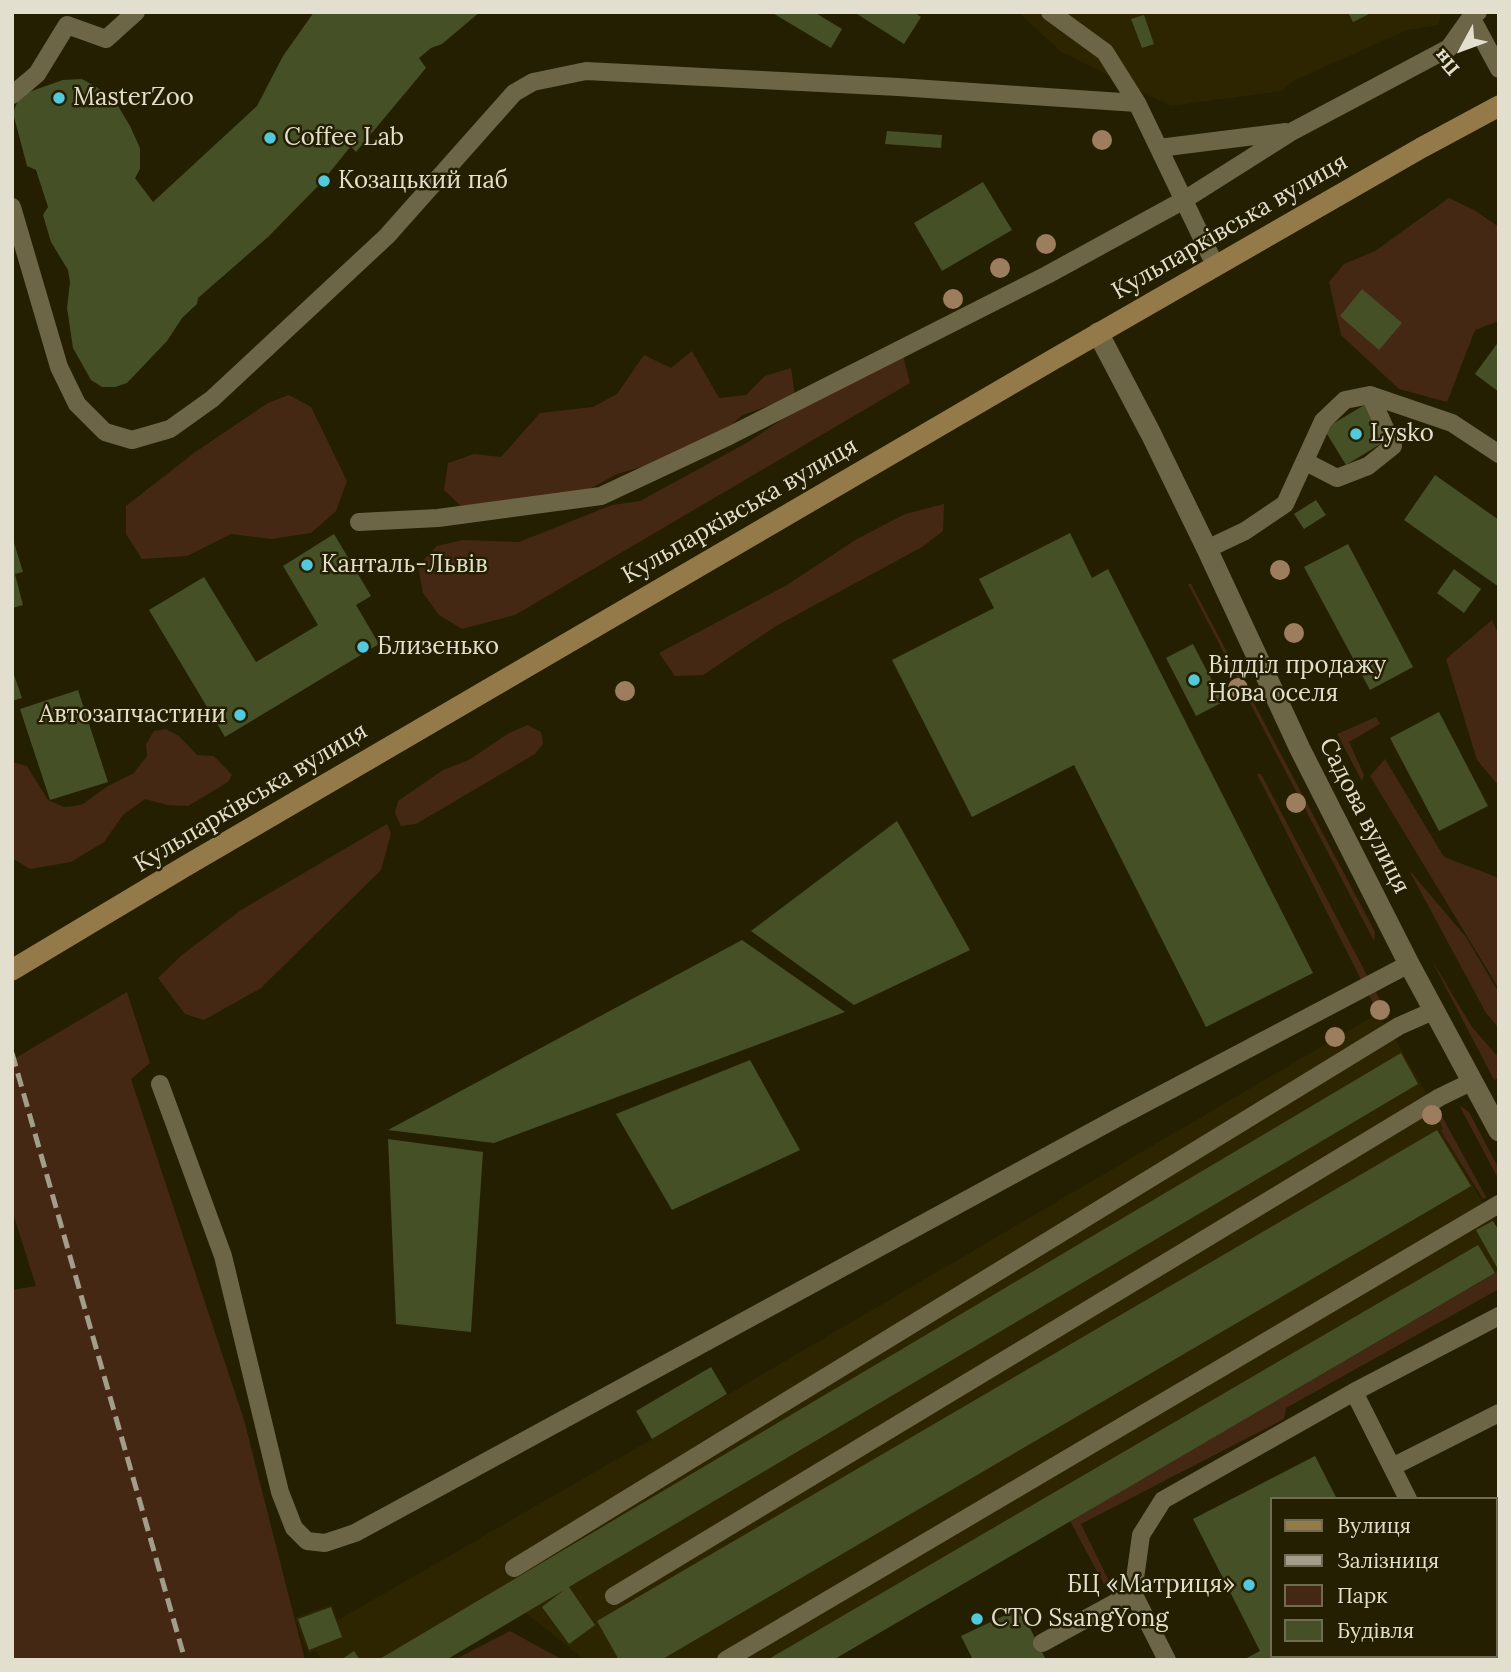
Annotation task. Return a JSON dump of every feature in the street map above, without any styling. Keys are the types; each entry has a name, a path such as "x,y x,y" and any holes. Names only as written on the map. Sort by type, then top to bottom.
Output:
{"main road":[{"name":"Кульпарківська вулиця","path":"12,970 1215,265 1499,106"}],"street":[{"name":"Садова вулиця","path":"1098,333 1207,549 1300,749 1433,1011 1499,1131"}],"lane":[{"path":"12,95 37,74 68,24 106,39 136,12"},
{"path":"1050,12 1105,52 1137,103 1215,265"},
{"path":"359,522 438,518 601,496 729,436 1047,275 1184,200 1293,131 1449,48 1474,15 1499,69"},
{"path":"12,208 59,367 77,404 105,432 132,440 170,429 212,399 387,236 514,93 533,82 586,71 871,85 1137,103"},
{"path":"1159,148 1293,131"},
{"path":"1306,462 1337,478 1368,466 1393,446 1370,395"},
{"path":"1207,549 1245,531 1285,504 1323,421 1345,400 1370,395 1452,423 1499,454"},
{"path":"160,1084 223,1256 280,1492 294,1528 307,1541 325,1543 355,1533 390,1515 1117,1118 1409,964"},
{"path":"514,1568 1399,1026 1433,1011"},
{"path":"614,1596 1440,1097 1473,1081"},
{"path":"726,1660 1499,1204"},
{"path":"1167,1660 1133,1593 1140,1535 1163,1500 1354,1392 1499,1316"},
{"path":"1354,1392 1407,1497"},
{"path":"1392,1467 1499,1413"},
{"path":"1042,1643 1133,1593"}],"shaded area":[{"path":"1018,12 1441,12 1439,25 1407,30 1293,81 1282,91 1171,106 1061,52"},
{"path":"1377,1014 1425,1091 1443,1129 1441,1131 1499,1230 1499,1271 833,1660 585,1660 526,1613 446,1660 322,1660 316,1651 308,1653 295,1618 332,1604 338,1620"}],"green space":[{"path":"1449,198 1474,210 1499,227 1499,317 1496,322 1475,330 1447,402 1399,389 1341,335 1329,282 1344,264 1375,251"},
{"path":"692,351 719,398 746,395 765,376 791,368 795,396 743,415 700,450 617,474 568,501 464,509 444,490 448,463 474,454 501,457 540,413 593,407 617,394 644,355 671,368"},
{"path":"875,356 903,356 910,383 515,615 462,629 439,615 423,593 418,566 437,546 463,540 519,542 612,505 640,501 750,441"},
{"path":"289,395 311,407 347,481 336,511 311,533 271,539 231,534 187,556 142,559 126,534 126,506 194,453 268,403"},
{"path":"944,504 943,531 922,547 776,626 703,675 675,676 659,653 787,585 857,539 905,514"},
{"path":"1188,584 1191,584 1375,932 1374,941"},
{"path":"1492,620 1499,636 1499,786 1477,760 1446,659"},
{"path":"1376,717 1380,724 1349,742 1364,775 1362,781 1337,734"},
{"path":"528,725 541,732 543,744 535,754 416,824 401,826 395,813 398,801 443,770 469,760 509,733"},
{"path":"166,729 179,736 197,755 214,756 232,775 228,782 188,806 168,805 145,799 123,815 104,842 71,862 30,869 12,858 12,762 27,766 48,800 64,807 75,806 83,804 108,786 134,773 147,756 146,744 154,731"},
{"path":"1385,759 1444,857 1499,878 1499,989 1370,776"},
{"path":"1257,774 1261,774 1389,1017 1382,1021"},
{"path":"387,824 391,833 381,870 261,988 204,1020 185,1014 158,978 182,955 241,910"},
{"path":"1409,870 1466,937 1499,993 1499,1028 1486,1013"},
{"path":"1431,959 1472,1027 1499,1058 1499,1078 1494,1080"},
{"path":"127,992 150,1063 131,1079 244,1420 305,1660 12,1660 12,1290 36,1286 12,1210 12,1060"},
{"path":"1459,1105 1469,1112 1499,1169 1499,1180"},
{"path":"1438,1109 1486,1197 1483,1199 1441,1131 1443,1129 1435,1111"},
{"path":"1499,1271 1499,1289 1286,1408 1284,1419 1081,1524 1111,1585 1106,1588 1070,1521"},
{"path":"510,1631 563,1660 454,1660"}],"building":[{"path":"314,12 480,12 442,44 431,48 419,58 426,68 356,152 351,146 322,182 268,237 198,298 197,304 182,318 167,341 127,383 102,387 91,380 73,348 67,308 70,282 68,270 51,242 43,215 48,207 36,170 27,166 13,113 20,95 63,80 82,79 98,88 118,106 130,126 140,148 140,169 135,178 153,202 257,106 283,56"},
{"path":"771,12 814,12 842,29 831,48"},
{"path":"854,12 914,12 921,17 904,44"},
{"path":"1348,12 1373,12 1353,22"},
{"path":"1144,15 1154,44 1142,48 1131,19"},
{"path":"887,131 942,135 941,148 885,144"},
{"path":"983,182 1012,230 942,271 914,223"},
{"path":"1362,289 1402,323 1379,350 1340,316"},
{"path":"1499,341 1499,392 1475,374"},
{"path":"1366,404 1387,440 1346,465 1324,429"},
{"path":"1435,475 1499,520 1499,587 1404,520"},
{"path":"1316,500 1326,515 1304,529 1294,514"},
{"path":"1070,533 1092,578 1108,569 1313,973 1206,1027 1074,765 972,817 892,660 994,608 979,579"},
{"path":"334,534 371,596 356,605 379,644 225,737 149,610 204,577 256,662 318,625 283,566"},
{"path":"12,536 23,572 15,574 23,605 12,608"},
{"path":"1348,544 1413,667 1370,690 1304,567"},
{"path":"1454,569 1481,589 1464,613 1437,593"},
{"name":"Відділ продажу Нова оселя","path":"1193,644 1223,702 1196,716 1166,658"},
{"path":"12,669 22,698 12,701"},
{"path":"78,690 108,782 50,800 20,709"},
{"path":"1439,712 1488,806 1439,831 1390,738"},
{"path":"897,821 970,950 854,1005 751,931"},
{"path":"742,940 845,1012 494,1143 388,1130"},
{"path":"1401,1053 1418,1084 569,1587 595,1625 569,1644 542,1607 564,1590 446,1660 378,1660"},
{"path":"750,1060 800,1150 672,1210 616,1114"},
{"path":"1437,1130 1471,1186 661,1660 619,1660 597,1621"},
{"path":"388,1139 483,1152 471,1332 396,1324"},
{"path":"1493,1221 1499,1231 1499,1271 1476,1230"},
{"path":"1478,1245 1495,1273 833,1660 767,1660"},
{"path":"711,1367 727,1394 652,1439 636,1411"},
{"name":"БЦ «Матриця»","path":"1315,1456 1336,1497 1270,1497 1270,1658 1430,1660 1243,1660 1260,1651 1193,1519"},
{"path":"331,1607 342,1637 309,1650 298,1619"},
{"path":"1020,1608 1046,1660 973,1660 961,1636"},
{"path":"354,1651 360,1660 341,1660"}],"railway":[{"path":"12,1053 185,1660"}],"place":[{"name":"MasterZoo","path":"59,98"},
{"name":"Coffee Lab","path":"270,138"},
{"name":"Козацький паб","path":"324,181"},
{"name":"Lysko","path":"1356,434"},
{"name":"Канталь-Львів","path":"307,565"},
{"name":"Близенько","path":"363,647"},
{"name":"Відділ продажу Нова оселя","path":"1194,680"},
{"name":"Автозапчастини","path":"240,715"},
{"name":"БЦ «Матриця»","path":"1249,1585"},
{"name":"СТО SsangYong","path":"977,1619"}]}
